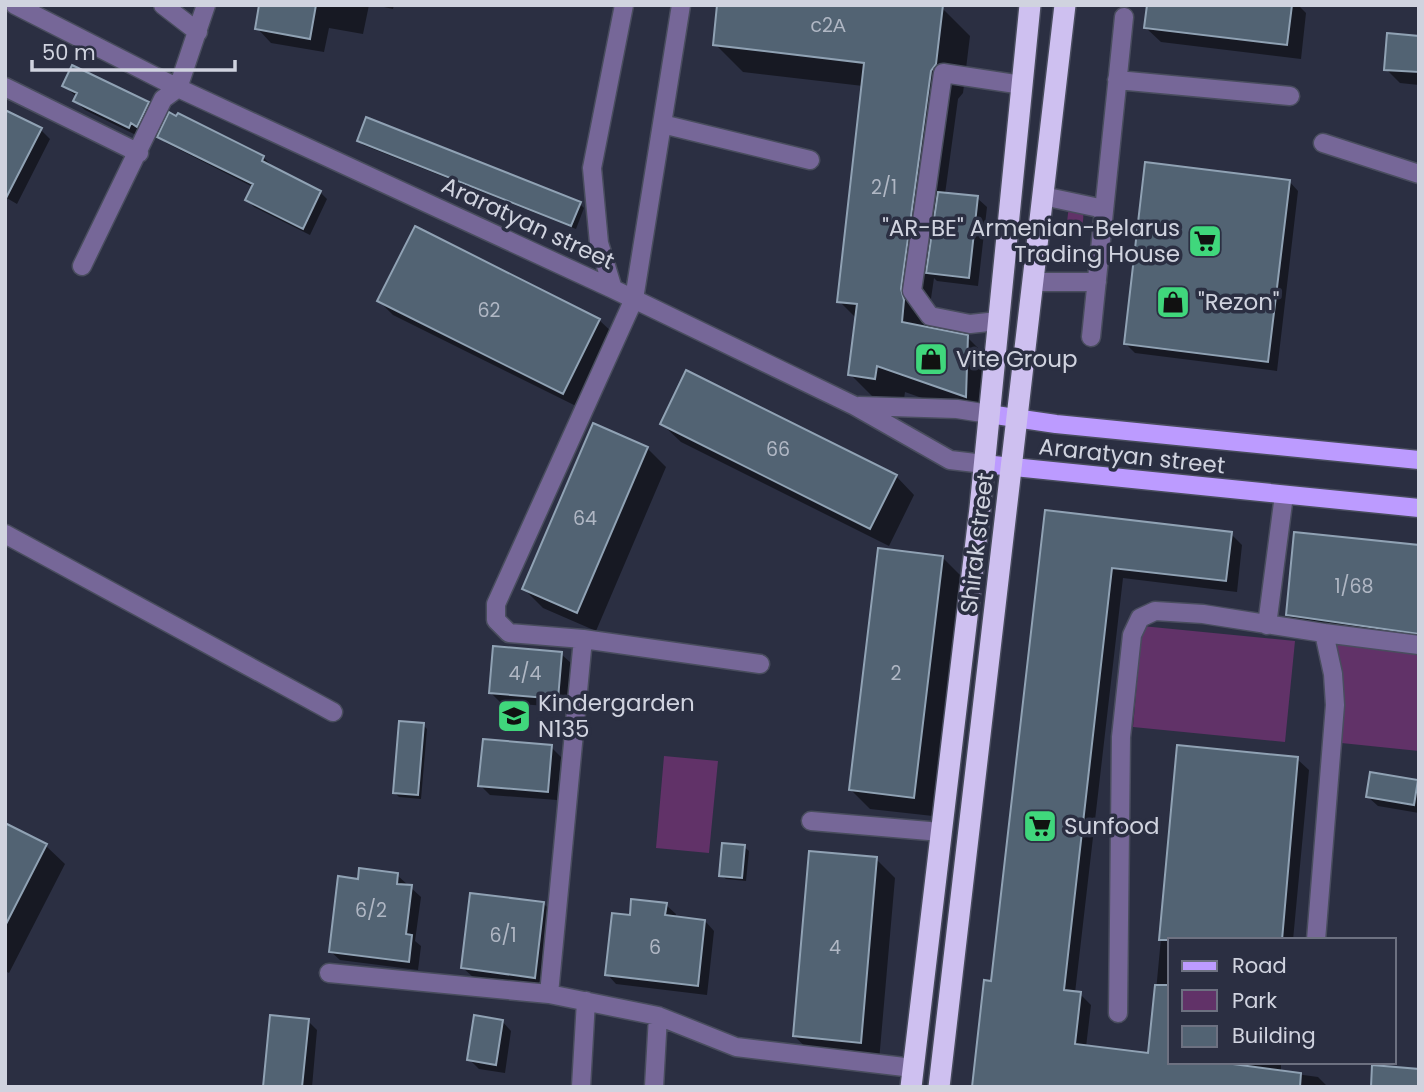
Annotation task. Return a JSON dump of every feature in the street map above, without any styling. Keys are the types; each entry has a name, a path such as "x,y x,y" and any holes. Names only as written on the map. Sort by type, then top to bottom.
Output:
{"highway":[{"name":"Shirak street","path":"939,1087 1065,5"},
{"name":"Shirak street","path":"912,1077 984,464 1022,85 1025,9"}],"main road":[{"name":"Araratyan street","path":"989,414 1419,460"},
{"name":"Araratyan street","path":"984,464 1419,508"}],"street":[{"name":"Araratyan street","path":"15,5 178,88 614,289 855,406 950,460 984,464"},
{"path":"163,5 198,32"},
{"path":"82,266 163,99 178,88 206,5"},
{"path":"614,289 599,243 592,168 624,5"},
{"path":"681,5 634,299 496,604 496,620 509,632 583,639 760,664"},
{"path":"1091,337 1124,16"},
{"path":"998,321 970,324 930,316 912,291 943,73 1022,85"},
{"path":"1117,80 1290,96"},
{"path":"5,87 139,153"},
{"path":"662,124 810,160"},
{"path":"1323,143 1419,174"},
{"path":"1043,196 1104,209"},
{"path":"1034,282 1097,282"},
{"name":"Araratyan street","path":"855,406 957,409 989,414"},
{"path":"1267,625 1284,495"},
{"path":"5,534 333,712"},
{"path":"1118,1013 1121,737 1132,635 1140,618 1155,611 1203,614 1419,645"},
{"path":"1316,938 1335,705 1333,674 1324,633"},
{"path":"550,995 583,639"},
{"path":"811,821 942,832"},
{"path":"329,973 586,1001 658,1016 736,1047 912,1077"},
{"path":"581,1087 586,1001"},
{"path":"654,1087 658,1016"}],"green space":[{"path":"1070,196 1082,207 1083,218 1078,231 1065,240"},
{"path":"1142,626 1295,641 1285,742 1133,727"},
{"path":"1333,640 1419,649 1419,751 1322,741"},
{"path":"664,756 718,761 709,853 656,848"}],"building":[{"path":"259,5 316,5 310,39 255,29"},
{"path":"717,5 943,5 936,64 931,71 901,289 904,300 902,322 968,335 966,397 877,366 875,379 848,375 857,304 837,302 864,63 713,45"},
{"path":"1147,5 1292,5 1287,45 1144,28"},
{"path":"1387,33 1419,36 1419,72 1384,70"},
{"path":"72,65 149,102 137,127 131,123 129,128 73,101 77,93 62,86"},
{"path":"5,110 42,128 5,200"},
{"path":"169,112 176,116 178,113 264,156 262,161 321,191 303,229 245,200 253,184 157,137"},
{"path":"366,117 581,202 571,226 357,141"},
{"path":"1145,162 1290,180 1268,362 1124,344"},
{"path":"938,192 978,196 969,278 926,273"},
{"path":"415,226 600,319 563,394 377,301"},
{"path":"686,370 897,475 870,529 660,424"},
{"path":"593,423 648,447 577,613 522,589"},
{"path":"1045,510 1232,532 1226,581 1112,568 1064,990 1081,992 1075,1044 1148,1053 1155,985 1168,985 1168,1064 1233,1064 1301,1073 1300,1087 972,1087 984,980 991,981"},
{"path":"1294,532 1419,545 1419,634 1286,615"},
{"path":"878,548 943,556 914,798 849,790"},
{"path":"493,646 562,652 558,699 489,693"},
{"path":"399,721 424,723 418,795 393,793"},
{"path":"483,739 552,745 548,792 478,786"},
{"path":"1177,745 1298,757 1282,938 1159,940"},
{"path":"1370,772 1418,780 1414,805 1366,797"},
{"path":"5,823 47,844 5,926"},
{"path":"722,843 745,845 742,878 719,876"},
{"path":"809,851 877,857 861,1043 793,1036"},
{"path":"359,868 398,873 397,884 412,885 406,934 412,935 409,962 329,952 338,876 358,879"},
{"path":"470,893 544,902 535,978 461,968"},
{"path":"631,899 667,903 665,915 705,920 698,986 605,975 612,913 630,915"},
{"path":"270,1015 309,1019 302,1087 263,1087"},
{"path":"474,1015 503,1020 496,1065 467,1060"},
{"path":"1372,1065 1419,1069 1419,1087 1371,1087"}],"place":[{"name":"\"AR-BE\" Armenian-Belarus Trading House","path":"1205,241"},
{"name":"\"Rezon\"","path":"1173,302"},
{"name":"Vite Group","path":"931,359"},
{"name":"Kindergarden N135","path":"514,716"},
{"name":"Sunfood","path":"1040,826"}]}
